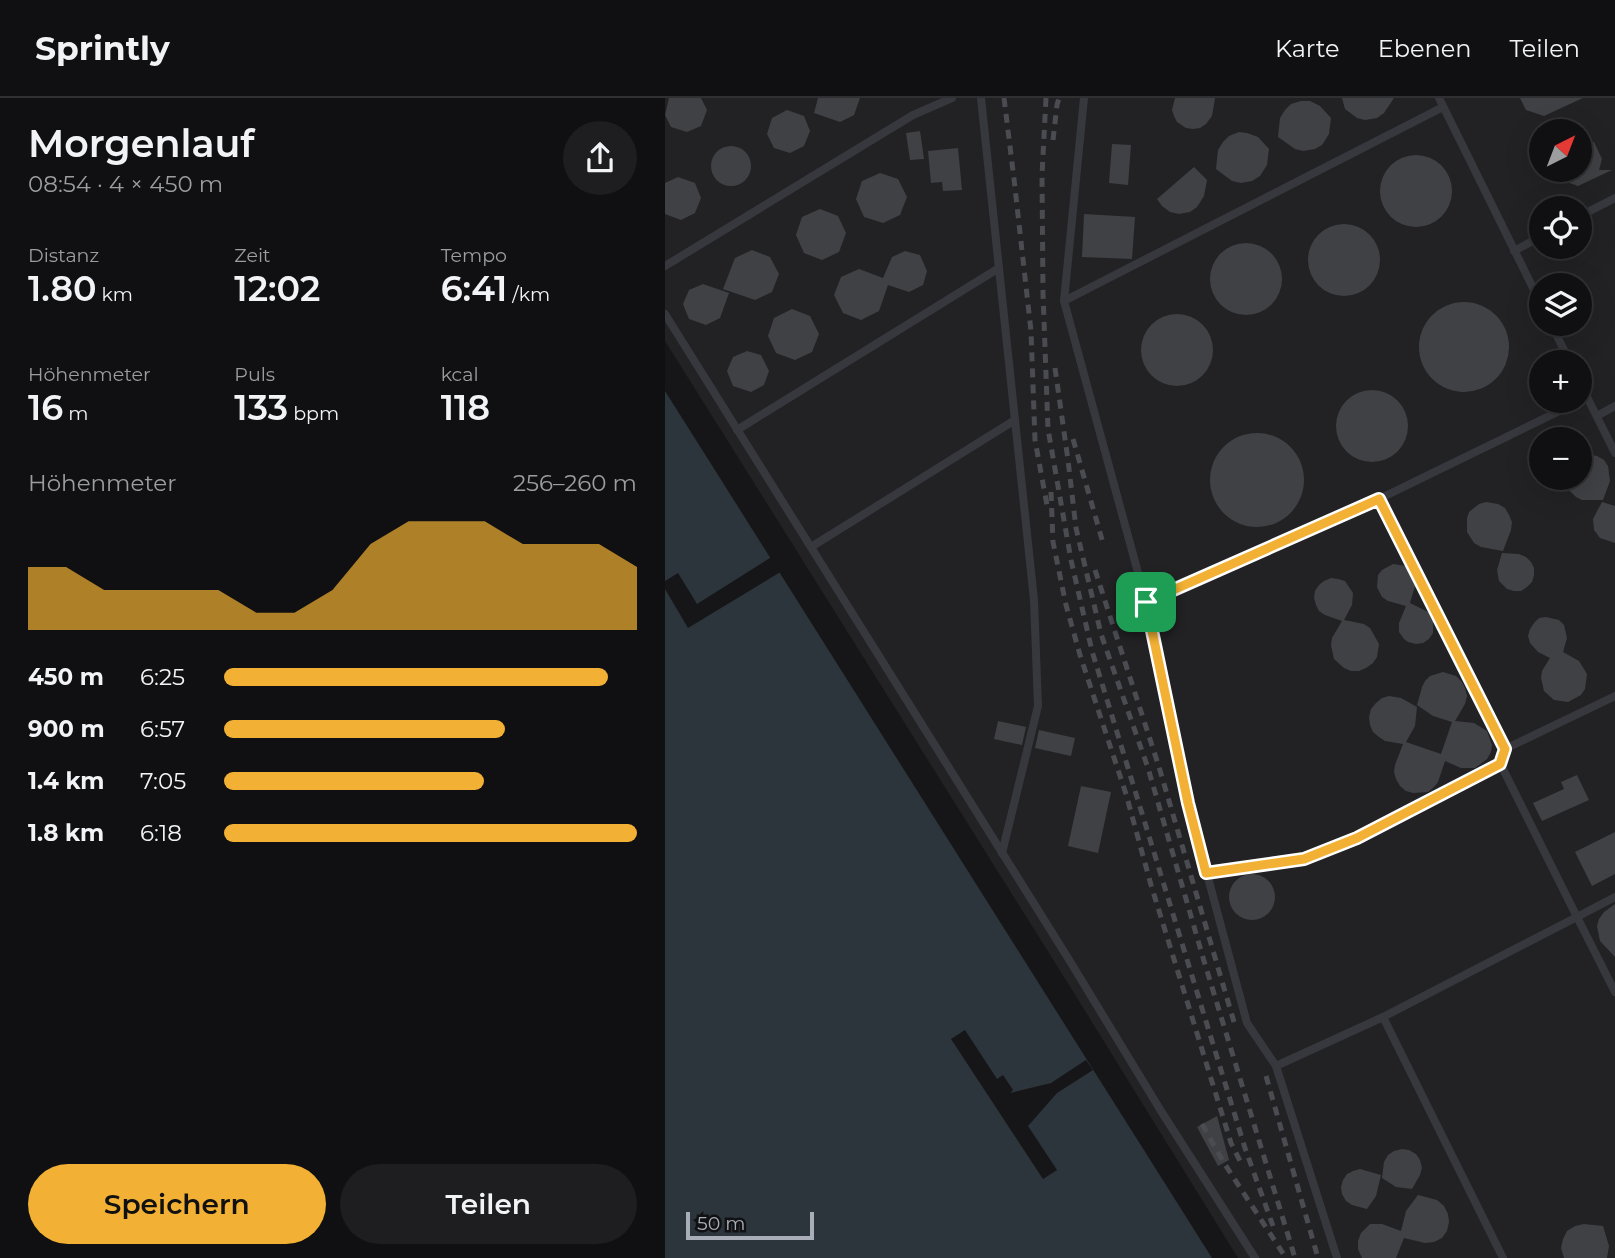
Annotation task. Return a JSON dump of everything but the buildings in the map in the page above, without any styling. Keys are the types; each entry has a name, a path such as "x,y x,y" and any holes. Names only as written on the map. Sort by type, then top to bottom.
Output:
{"lane":[{"path":"665,266 913,115 952,98"},
{"path":"981,98 1034,600 1038,706 1002,853"},
{"path":"1084,98 1064,301 1146,602 1188,803 1247,1023 1276,1066 1337,1258"},
{"path":"1439,98 1529,280"},
{"path":"1064,301 1443,107"},
{"path":"1592,210 1615,198"},
{"path":"1514,251 1529,243"},
{"path":"737,430 999,268"},
{"path":"665,314 1255,1258"},
{"path":"1597,416 1615,406"},
{"path":"1592,411 1615,453"},
{"path":"1146,602 1379,499 1555,413"},
{"path":"811,547 1015,420"},
{"path":"1206,873 1304,859 1357,838 1500,764 1505,749 1379,499"},
{"path":"1505,749 1615,696"},
{"path":"1500,764 1615,992"},
{"path":"1276,1066 1383,1017 1615,897"},
{"path":"1383,1017 1503,1258"}],"shaded area":[{"path":"665,98 1615,98 1615,1258 1238,1258 665,341"},
{"path":"665,391 1212,1258 665,1258"}],"pier":[{"path":"773,556 782,571 688,628 665,589 665,581 678,573 697,604"},
{"path":"965,1030 997,1079 1003,1075 1013,1090 1010,1093 1051,1083 1086,1060 1093,1070 1057,1093 1028,1126 1057,1170 1043,1179 951,1039"}],"railway":[{"path":"1004,98 1031,331 1035,440 1047,505"},
{"path":"1046,98 1042,175 1048,429 1071,560 1092,651 1245,1148 1273,1226"},
{"path":"1053,140 1059,98"},
{"path":"1055,368 1076,528 1101,634 1148,768 1295,1258"},
{"path":"1073,439 1103,543"},
{"path":"1051,492 1053,542 1080,655 1126,794 1151,885 1231,1143 1243,1167"},
{"path":"1095,570 1159,767 1234,1022"},
{"path":"1266,1076 1318,1258"},
{"path":"1202,1124 1286,1258"}],"route":[{"path":"1379,499 1505,749 1500,764 1357,838 1304,859 1206,873 1188,803 1146,602 1379,499"}]}
